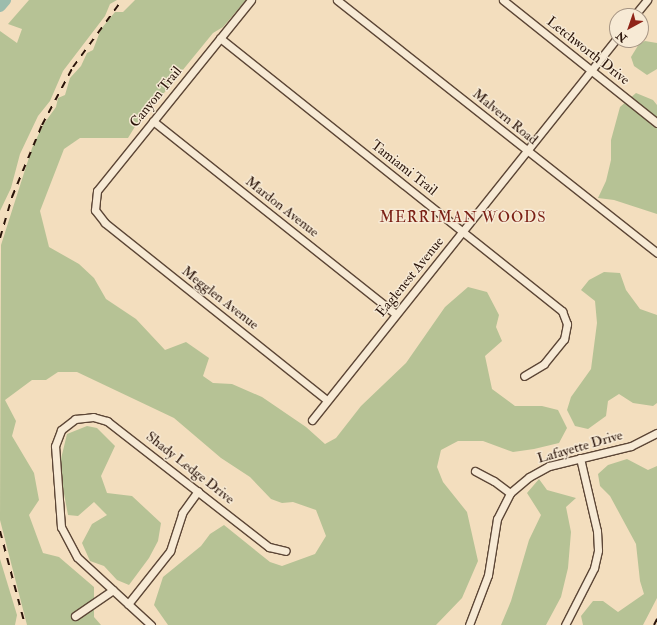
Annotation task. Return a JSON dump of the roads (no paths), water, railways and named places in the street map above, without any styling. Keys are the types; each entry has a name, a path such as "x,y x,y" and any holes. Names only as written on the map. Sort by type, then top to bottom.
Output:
{"street":[{"name":"Canyon Trail","path":"98,215 94,202 97,191 251,0"},
{"name":"Malvern Road","path":"337,0 527,152 657,253"},
{"name":"Letchworth Drive","path":"503,0 657,123"},
{"path":"640,8 647,0"},
{"name":"Tamiami Trail","path":"220,38 565,316 567,332 561,343 544,364 524,376"},
{"name":"Eaglenest Avenue","path":"312,420 609,48"},
{"name":"Mardon Avenue","path":"153,121 396,314"},
{"name":"Megglen Avenue","path":"98,215 111,228 328,400"},
{"name":"Shady Ledge Drive","path":"112,590 77,557 65,538 59,521 55,446 61,430 75,419 92,416 107,421 269,547 286,552"},
{"name":"Lafayette Drive","path":"469,625 488,575 497,519 510,493 538,471 580,458 631,446 657,433"},
{"path":"565,625 594,568 598,550 597,531 580,458"},
{"path":"475,471 510,493"},
{"path":"128,604 167,556 182,513 198,491"},
{"path":"75,616 112,590 151,625"}],"waterway":[{"path":"0,6 5,0"}],"railway":[{"path":"0,238 12,197 42,125 73,67 122,0"},
{"path":"0,531 25,625"},
{"path":"654,625 657,619"}],"district":[{"name":"MERRIMAN WOODS","path":"463,218"}]}
